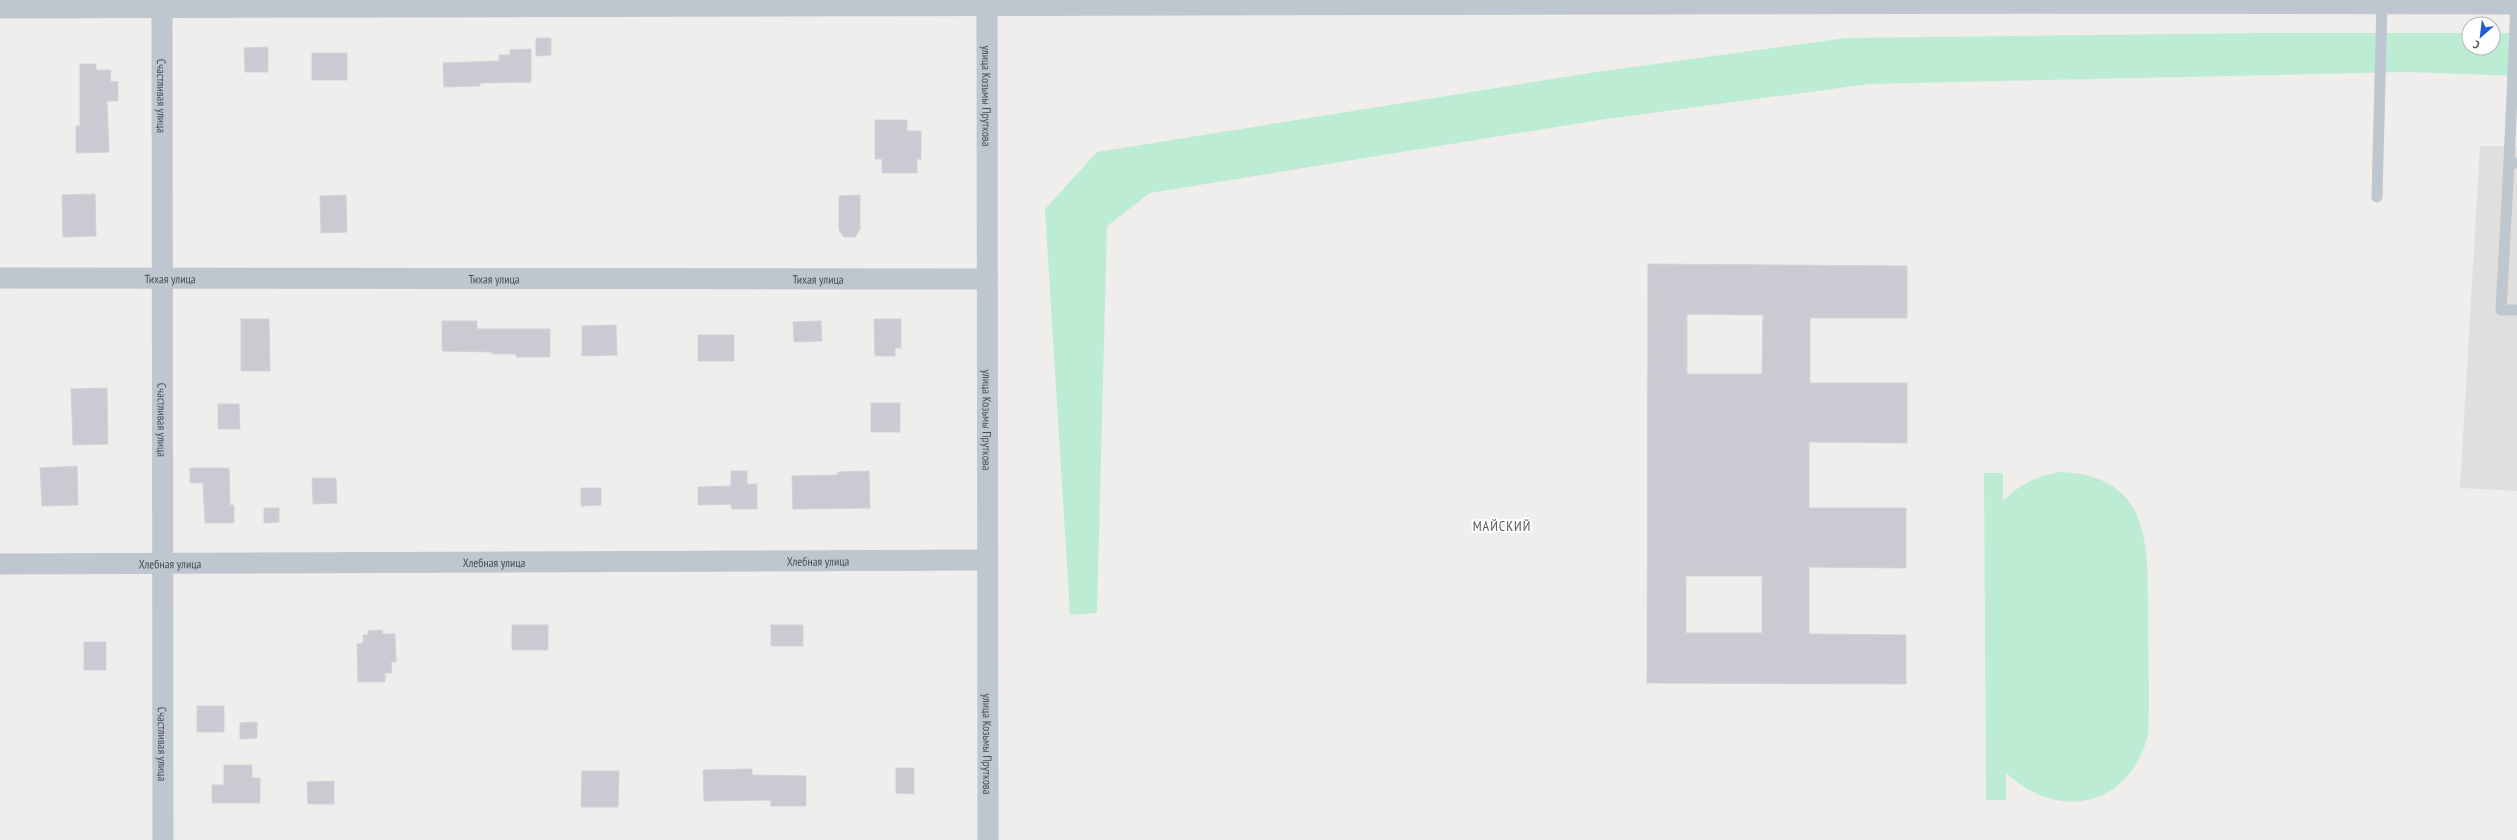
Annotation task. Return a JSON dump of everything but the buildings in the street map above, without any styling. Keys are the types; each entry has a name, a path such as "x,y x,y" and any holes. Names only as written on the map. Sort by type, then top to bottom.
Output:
{"street":[{"path":"0,8 162,4 1811,1 2517,4"},
{"name":"улица Козьмы Пруткова","path":"987,3 988,840"},
{"name":"Счастливая улица","path":"162,4 163,840"},
{"name":"Тихая улица","path":"0,278 987,279"},
{"name":"Хлебная улица","path":"0,564 987,560"}],"lane":[{"path":"2377,197 2382,3"},
{"path":"2517,4 2513,163 2501,310 2517,310"}],"shaded area":[{"path":"2480,146 2517,146 2517,491 2460,488"}],"green space":[{"path":"2256,33 2461,33 2461,56 2501,56 2501,33 2517,33 2517,76 2406,72 1869,84 1599,120 1150,193 1107,226 1097,613 1070,615 1045,209 1097,152 1596,72 1846,38"},
{"path":"2061,472 2092,477 2115,488 2130,504 2140,524 2145,547 2147,573 2149,694 2148,735 2139,759 2125,778 2109,792 2090,799 2069,801 2048,798 2027,788 2006,773 2006,800 1986,800 1984,473 2003,473 2003,501 2009,495 2030,481 2045,475"}],"district":[{"name":"МАЙСКИЙ","path":"1502,526"}]}
